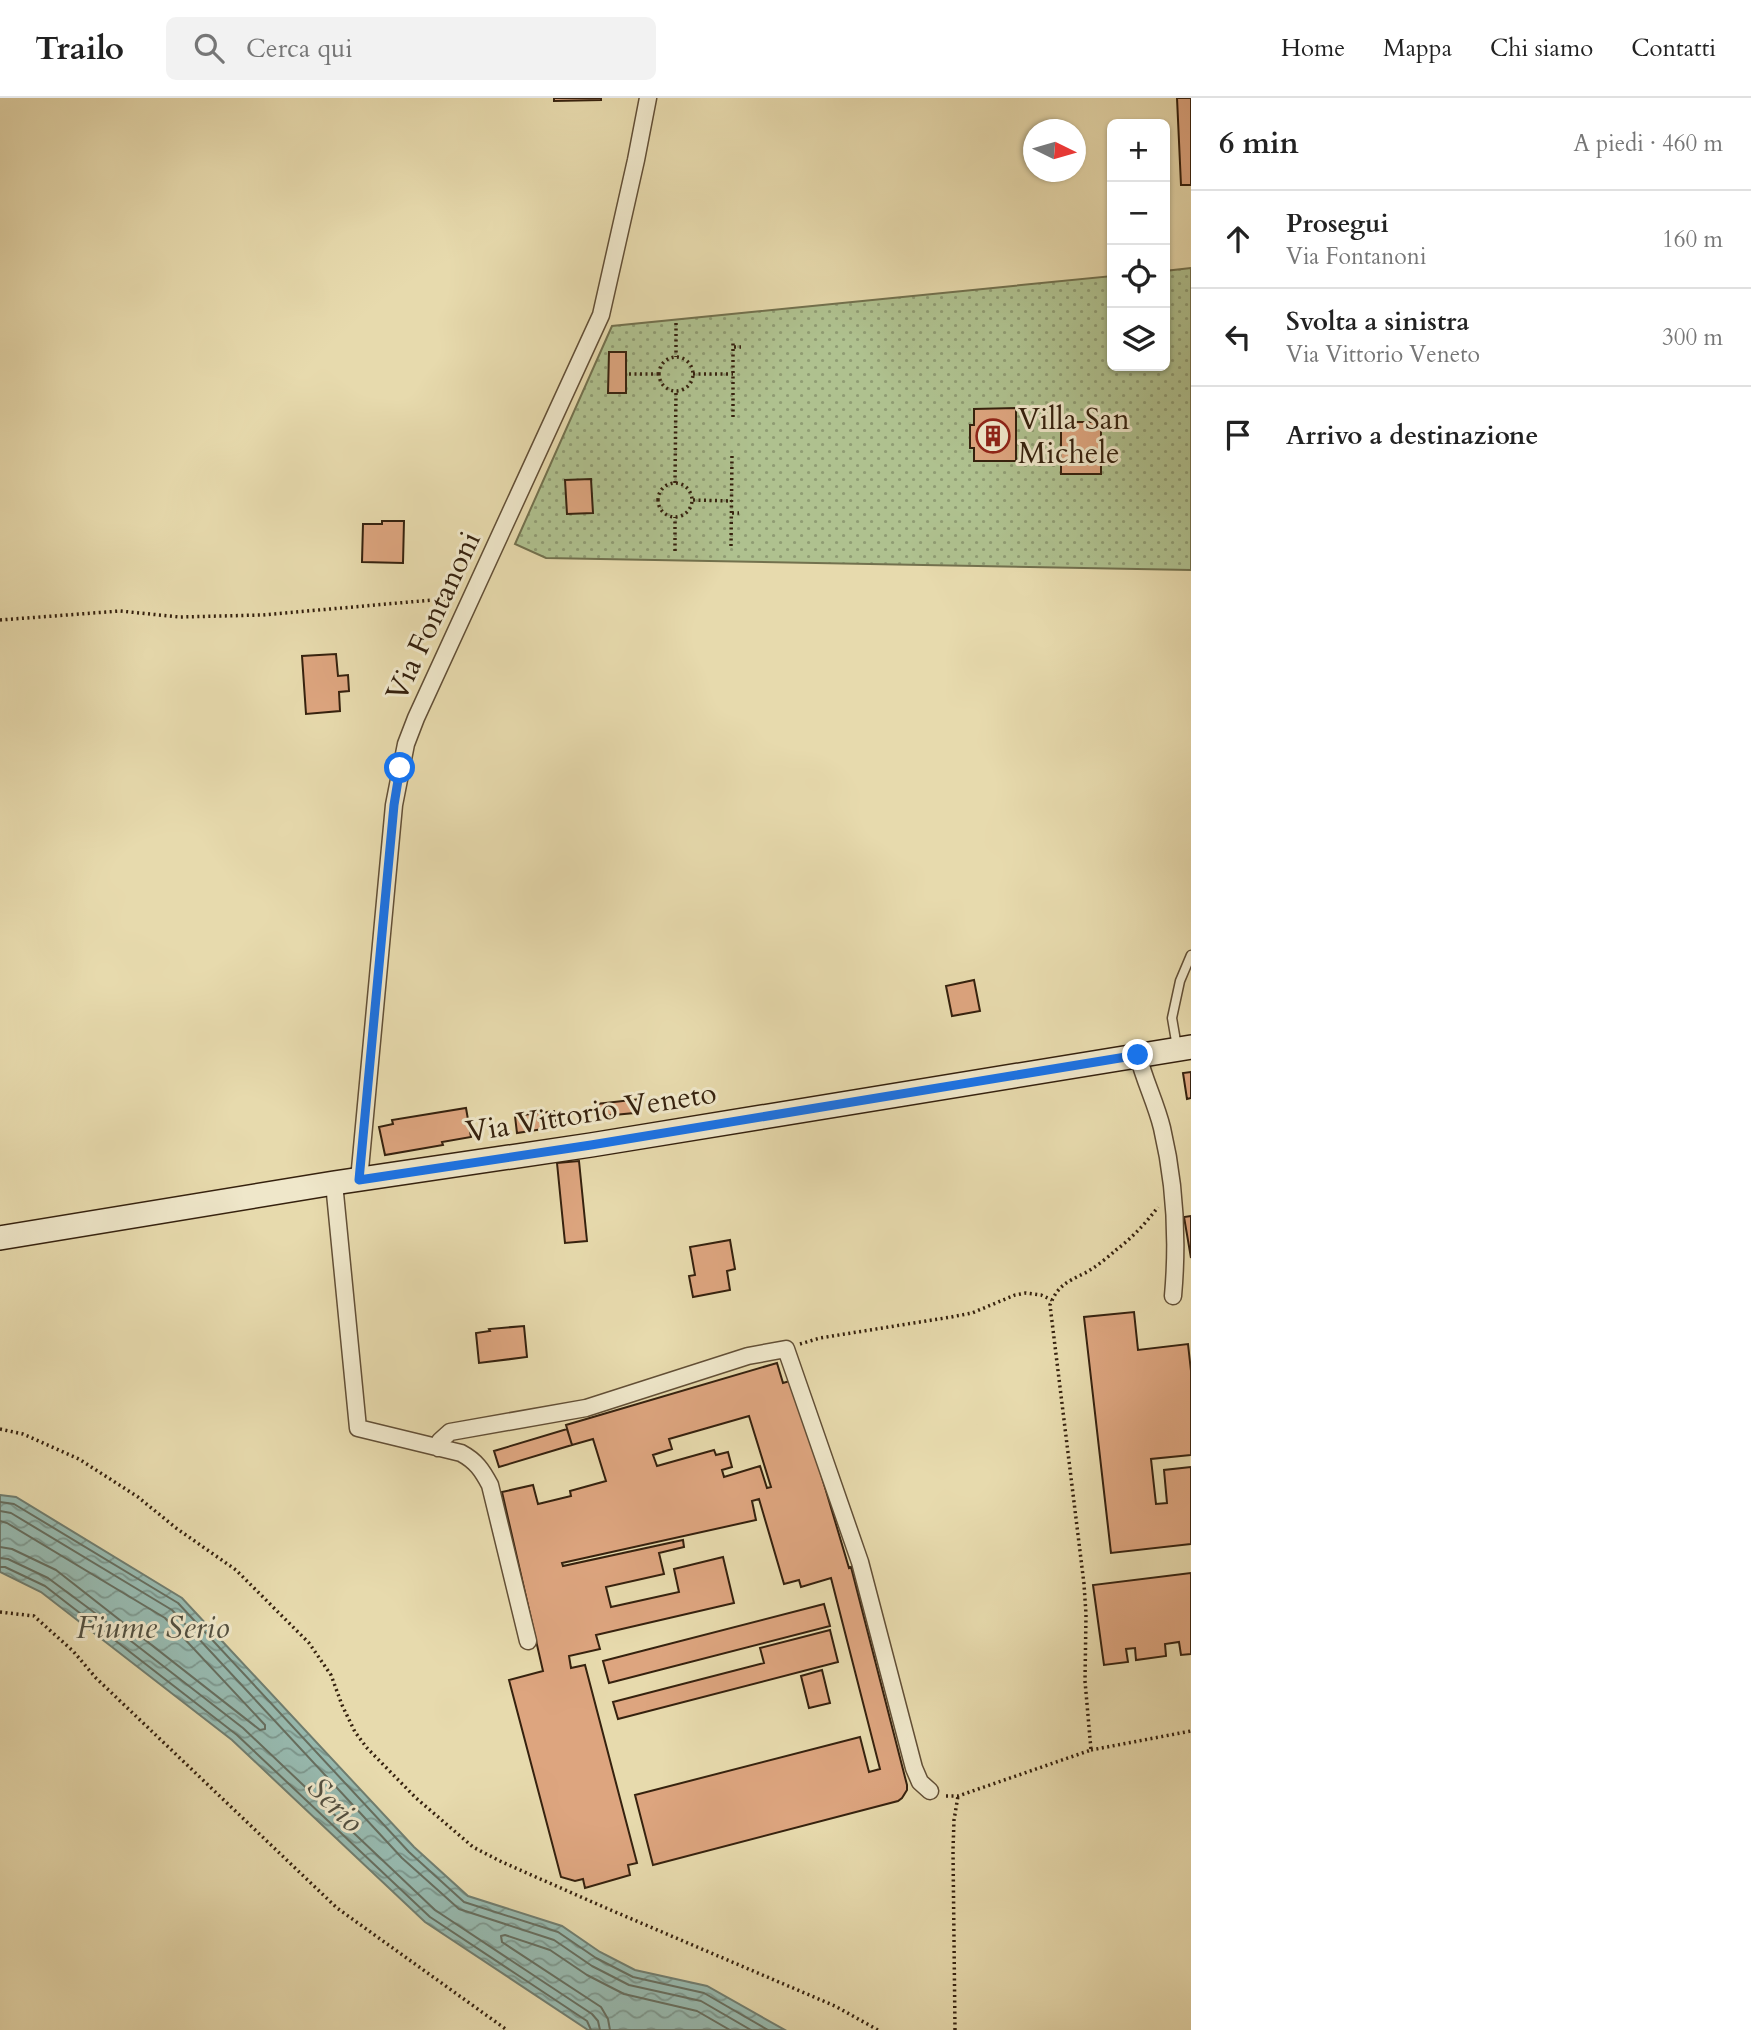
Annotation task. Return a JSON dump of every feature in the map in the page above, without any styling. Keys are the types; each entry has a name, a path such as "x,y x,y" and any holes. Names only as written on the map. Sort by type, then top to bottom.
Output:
{"main road":[{"name":"Via Vittorio Veneto","path":"0,1238 1184,1049"}],"street":[{"name":"Via Fontanoni","path":"359,1180 390,839 400,768 416,718 601,315 648,98"},
{"path":"1138,1055 1161,1126 1171,1180 1176,1260 1172,1296"},
{"path":"334,1184 358,1428 461,1453 483,1470 490,1485 528,1641"},
{"path":"438,1448 440,1441 450,1432 586,1408 738,1359 786,1349 860,1562 914,1768 920,1782 930,1791"}],"lane":[{"path":"1184,1049 1172,1018 1180,981 1191,955"}],"path":[{"path":"676,323 676,357"},
{"path":"733,341 733,417"},
{"path":"734,347 741,347"},
{"path":"676,357 686,360 693,374 686,388 676,391 665,387 659,374 665,361 676,357"},
{"path":"629,374 659,374"},
{"path":"693,374 733,374"},
{"path":"675,483 676,391"},
{"path":"731,546 732,454"},
{"path":"675,483 689,490 692,500 685,514 675,517 664,513 659,497 664,487 675,483"},
{"path":"692,500 732,501"},
{"path":"732,513 739,513"},
{"path":"675,517 675,551"},
{"path":"0,620 120,611 179,617 262,615 472,597"},
{"path":"1091,1750 1084,1681 1084,1584 1051,1317 1052,1300 1054,1293 1061,1286 1115,1251 1137,1231 1164,1200 1171,1180"},
{"path":"786,1349 820,1338 961,1315 1026,1293 1052,1300"},
{"path":"0,1429 23,1434 79,1459 138,1497 176,1528 236,1570 309,1643 331,1675 341,1705 367,1748 416,1798 473,1847 594,1903 835,2006 878,2030"},
{"path":"0,1612 34,1616 337,1908 507,2030"},
{"path":"930,1791 942,1797 958,1796 1091,1750 1191,1731"},
{"path":"956,2030 953,1850 958,1796"}],"green space":[{"path":"1191,268 1191,570 546,558 515,544 612,326 1107,276 1107,371 1170,371 1170,270"}],"water":[{"name":"Fiume Serio","path":"0,1495 16,1497 182,1598 414,1847 468,1896 562,1926 600,1952 635,1970 707,1986 785,2030 588,2030 425,1922 232,1740 41,1592 0,1572"}],"building":[{"path":"554,98 601,98 601,100 554,101"},
{"path":"1177,98 1191,98 1191,185 1181,185"},
{"path":"609,352 626,352 626,393 608,393"},
{"name":"Villa San Michele","path":"1016,408 1016,461 974,461 974,448 970,448 970,425 974,425 974,409"},
{"path":"1061,422 1101,422 1101,474 1061,474"},
{"path":"591,479 593,513 567,514 565,480"},
{"path":"382,521 404,521 403,563 362,562 363,524 382,524"},
{"path":"336,654 338,676 348,675 349,691 339,692 340,711 306,714 302,656"},
{"path":"974,980 980,1011 952,1016 946,986"},
{"path":"1191,1072 1191,1098 1187,1099 1183,1073"},
{"path":"640,1099 640,1109 634,1110 634,1113 604,1116 603,1113 598,1114 597,1104"},
{"path":"466,1108 471,1137 385,1155 379,1127 393,1124 392,1120"},
{"path":"554,1111 556,1127 517,1133 515,1116"},
{"path":"579,1161 587,1241 565,1243 557,1163"},
{"path":"1191,1216 1191,1258 1184,1217"},
{"path":"730,1240 735,1269 727,1271 730,1290 693,1297 689,1276 695,1275 690,1247"},
{"path":"1134,1312 1138,1350 1188,1344 1191,1371 1191,1455 1151,1459 1156,1504 1167,1503 1164,1470 1191,1467 1191,1544 1111,1553 1084,1317"},
{"path":"524,1326 527,1357 479,1363 476,1333"},
{"path":"777,1363 783,1383 793,1380 849,1568 851,1567 907,1785 902,1798 653,1865 635,1795 860,1737 869,1772 880,1769 831,1578 801,1587 799,1580 784,1584 759,1499 752,1501 756,1520 562,1563 563,1566 683,1540 684,1547 659,1553 664,1574 606,1587 611,1607 679,1592 674,1569 723,1557 734,1603 596,1635 600,1649 569,1656 571,1668 585,1665 637,1863 628,1865 630,1875 585,1888 583,1879 575,1881 561,1877 509,1680 543,1671 502,1492 533,1485 538,1504 571,1496 570,1491 606,1481 593,1439 572,1445 566,1425","holes":["749,1416 771,1487 767,1488 760,1466 724,1477 722,1470 732,1467 728,1452 716,1455 714,1450 657,1466 653,1455 672,1449 669,1439"]},
{"path":"567,1429 572,1445 499,1467 494,1451"},
{"path":"1191,1573 1191,1654 1181,1655 1179,1642 1165,1644 1166,1656 1136,1660 1135,1648 1126,1649 1128,1662 1104,1665 1093,1585"},
{"path":"824,1604 830,1626 609,1683 603,1661"},
{"path":"830,1630 838,1662 618,1719 613,1702 764,1663 760,1648"},
{"path":"822,1670 830,1703 809,1708 801,1676"}],"place":[{"name":"Villa San Michele","path":"993,436"}],"route":[{"path":"400,768 394,805 359,1180 591,1145 1138,1055"}],"water label":[{"name":"Serio","path":"336,1804"}]}
